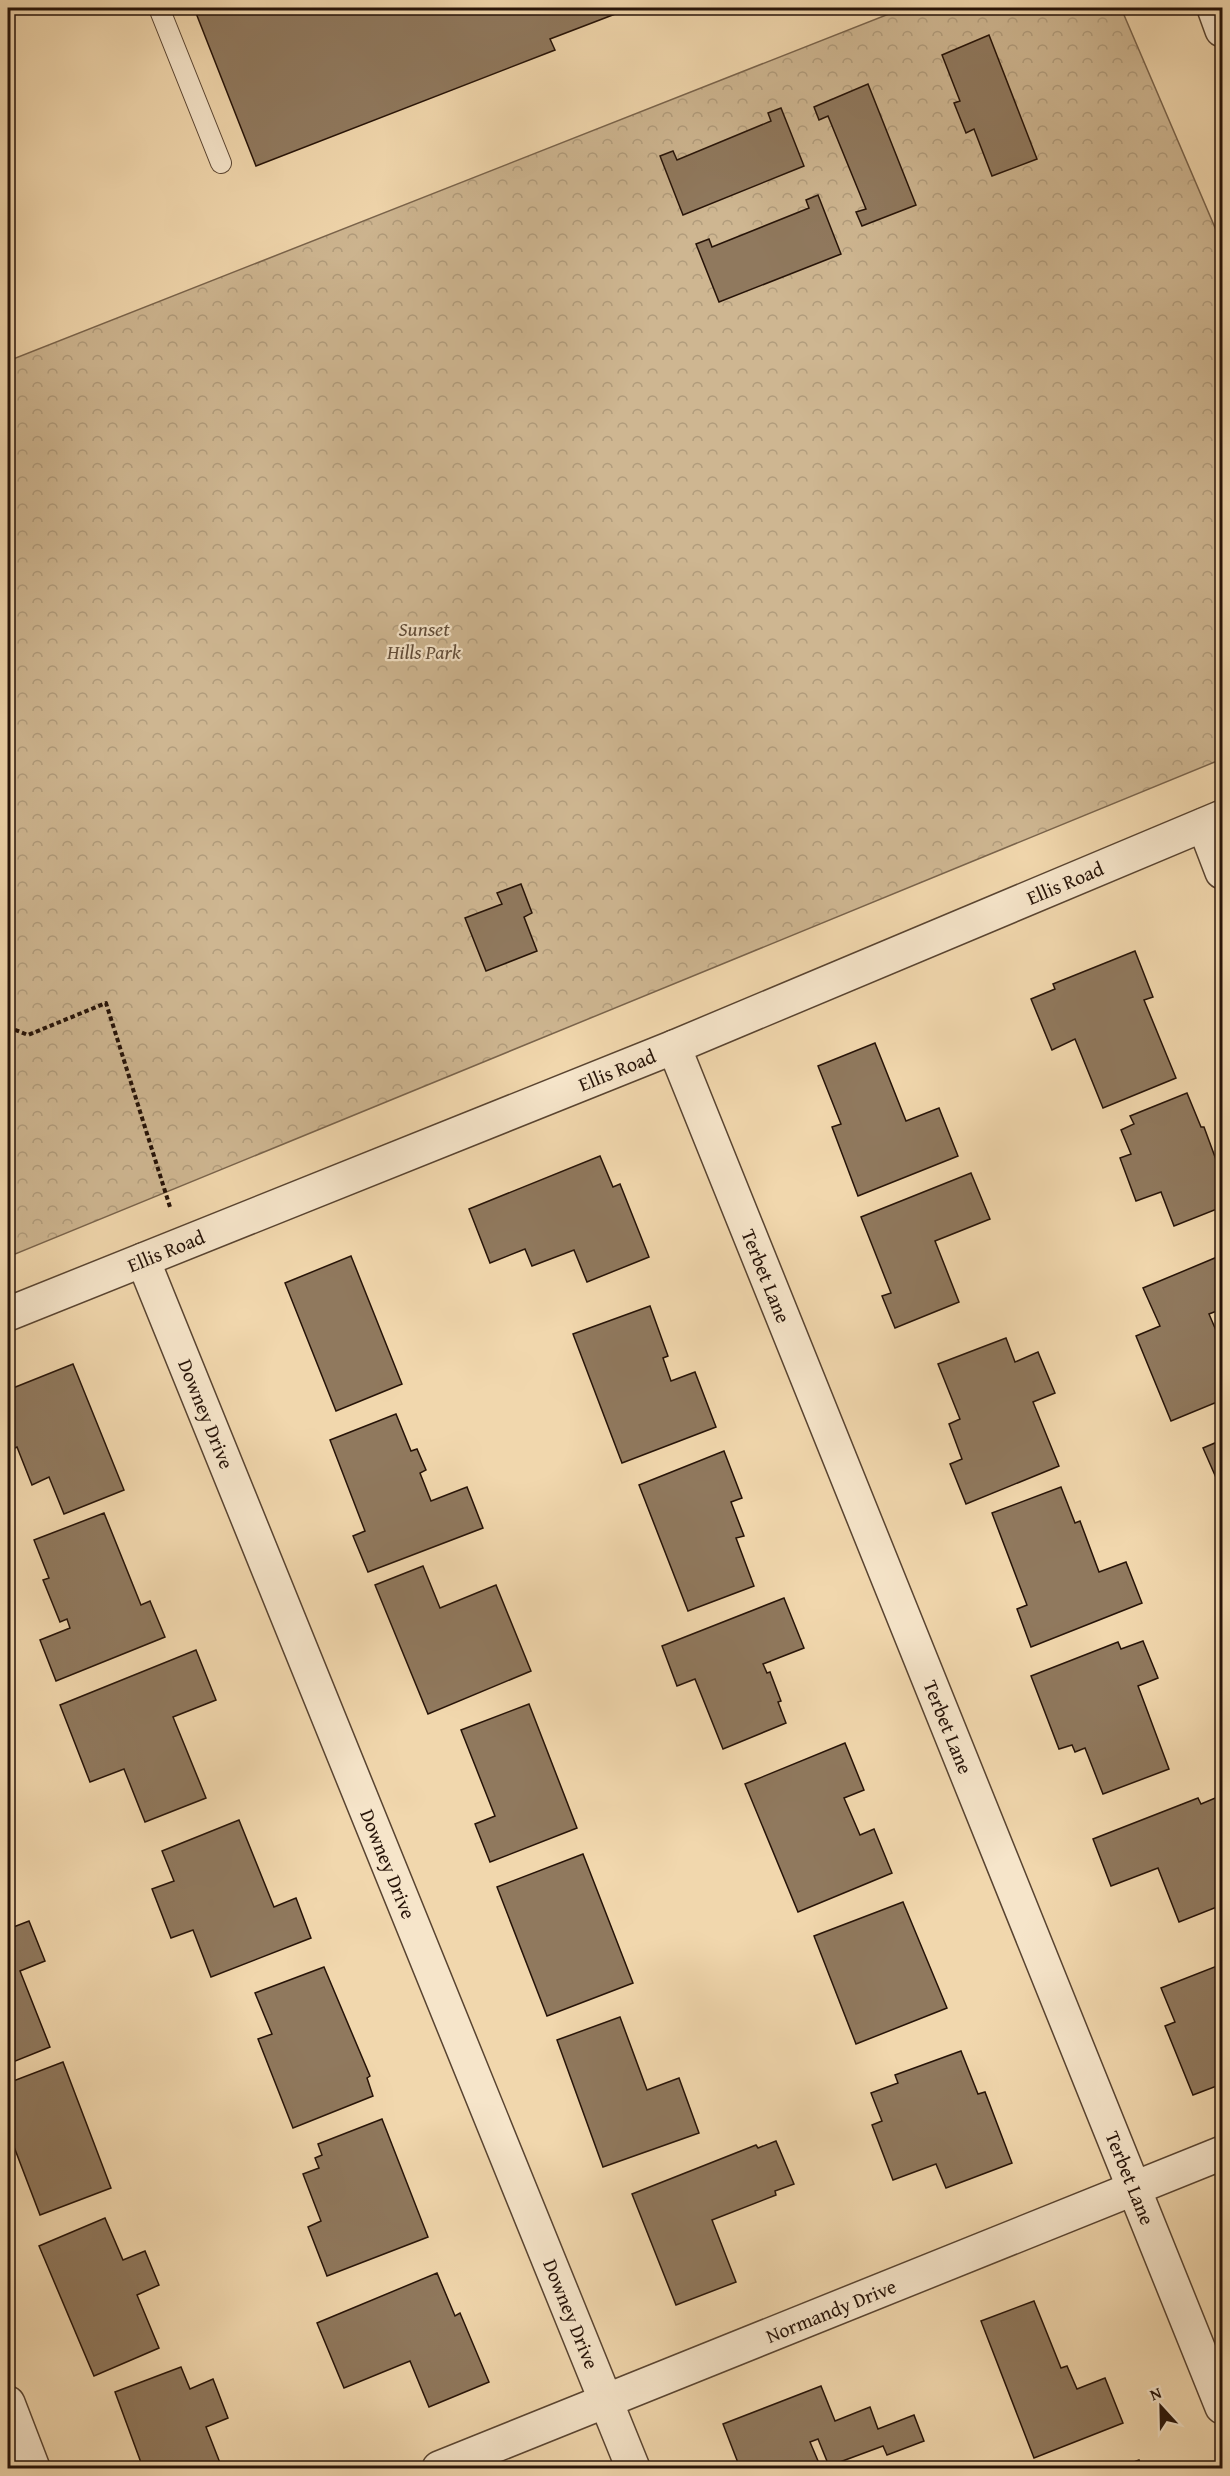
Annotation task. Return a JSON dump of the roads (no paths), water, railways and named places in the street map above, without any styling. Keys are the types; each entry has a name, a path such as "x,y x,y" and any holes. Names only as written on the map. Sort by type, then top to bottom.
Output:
{"street":[{"path":"1214,8 1222,30"},
{"path":"1213,821 1222,872"},
{"name":"Ellis Road","path":"8,1314 674,1047 1213,821"},
{"name":"Terbet Lane","path":"674,1047 1222,2407"},
{"name":"Downey Drive","path":"143,1260 633,2469"},
{"name":"Normandy Drive","path":"439,2469 1222,2153"},
{"path":"8,2403 33,2469"}],"lane":[{"path":"159,8 221,163"}],"park label":[{"name":"Sunset Hills Park","path":"424,640"}]}
